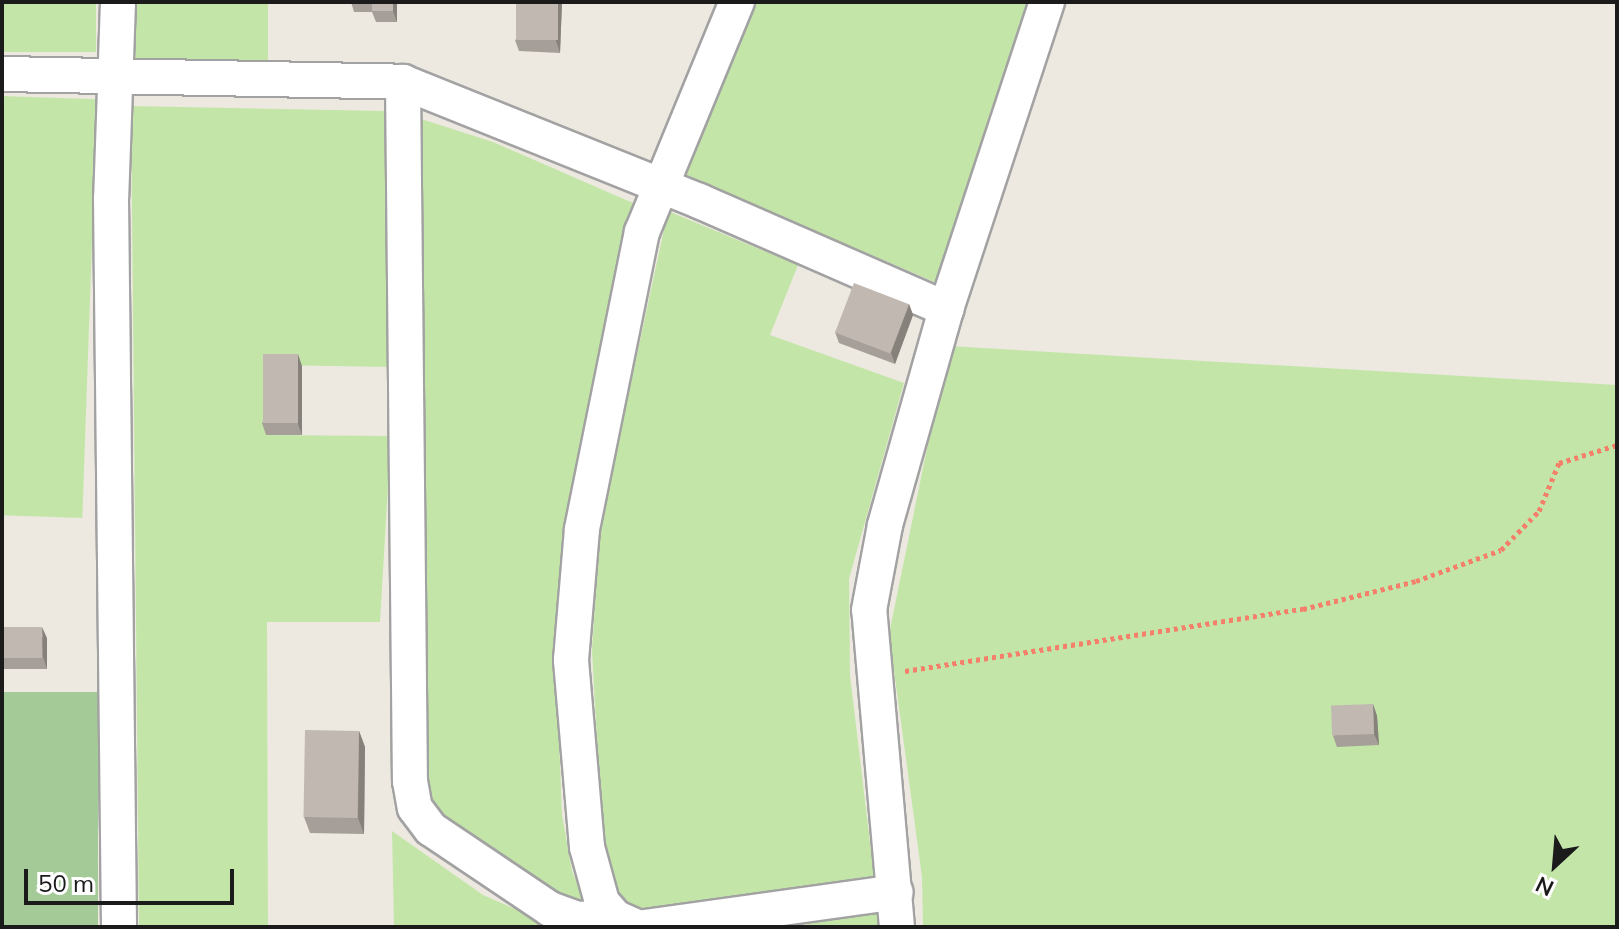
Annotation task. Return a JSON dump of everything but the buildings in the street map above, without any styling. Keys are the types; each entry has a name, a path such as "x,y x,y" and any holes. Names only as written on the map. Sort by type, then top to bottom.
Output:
{"street":[{"path":"118,2 111,198 119,927"},
{"path":"632,924 602,902 587,847 571,660 582,529 642,232 657,185 737,2"},
{"path":"897,927 896,892 872,675 869,610 885,525 946,309 1047,2"},
{"path":"2,74 403,82 657,185 946,309"},
{"path":"403,82 410,781 415,808 431,829 550,909 578,919 632,924 896,892"}],"path":[{"path":"872,675 1303,609 1416,581 1501,550 1539,511 1559,463 1617,445"}],"green space":[{"path":"2,2 96,2 96,52 2,52"},
{"path":"135,2 268,2 268,60 135,60"},
{"path":"750,2 1030,2 937,283 679,173"},
{"path":"2,96 97,99 82,518 2,515"},
{"path":"131,106 385,111 392,367 268,365 267,435 391,436 380,622 267,622 268,927 139,927"},
{"path":"415,117 493,142 633,203 615,278 556,661 562,815 572,871 585,905 514,873 446,826 428,796 424,358"},
{"path":"668,211 798,265 770,335 904,383 849,579 850,675 874,876 640,911 619,894 602,834 592,650 600,526"},
{"path":"948,346 1617,385 1617,927 923,927 922,877 889,634"},
{"path":"2,692 98,692 98,927 2,927"},
{"path":"392,831 483,895 556,927 394,927"},
{"path":"877,913 878,927 789,927"}]}
